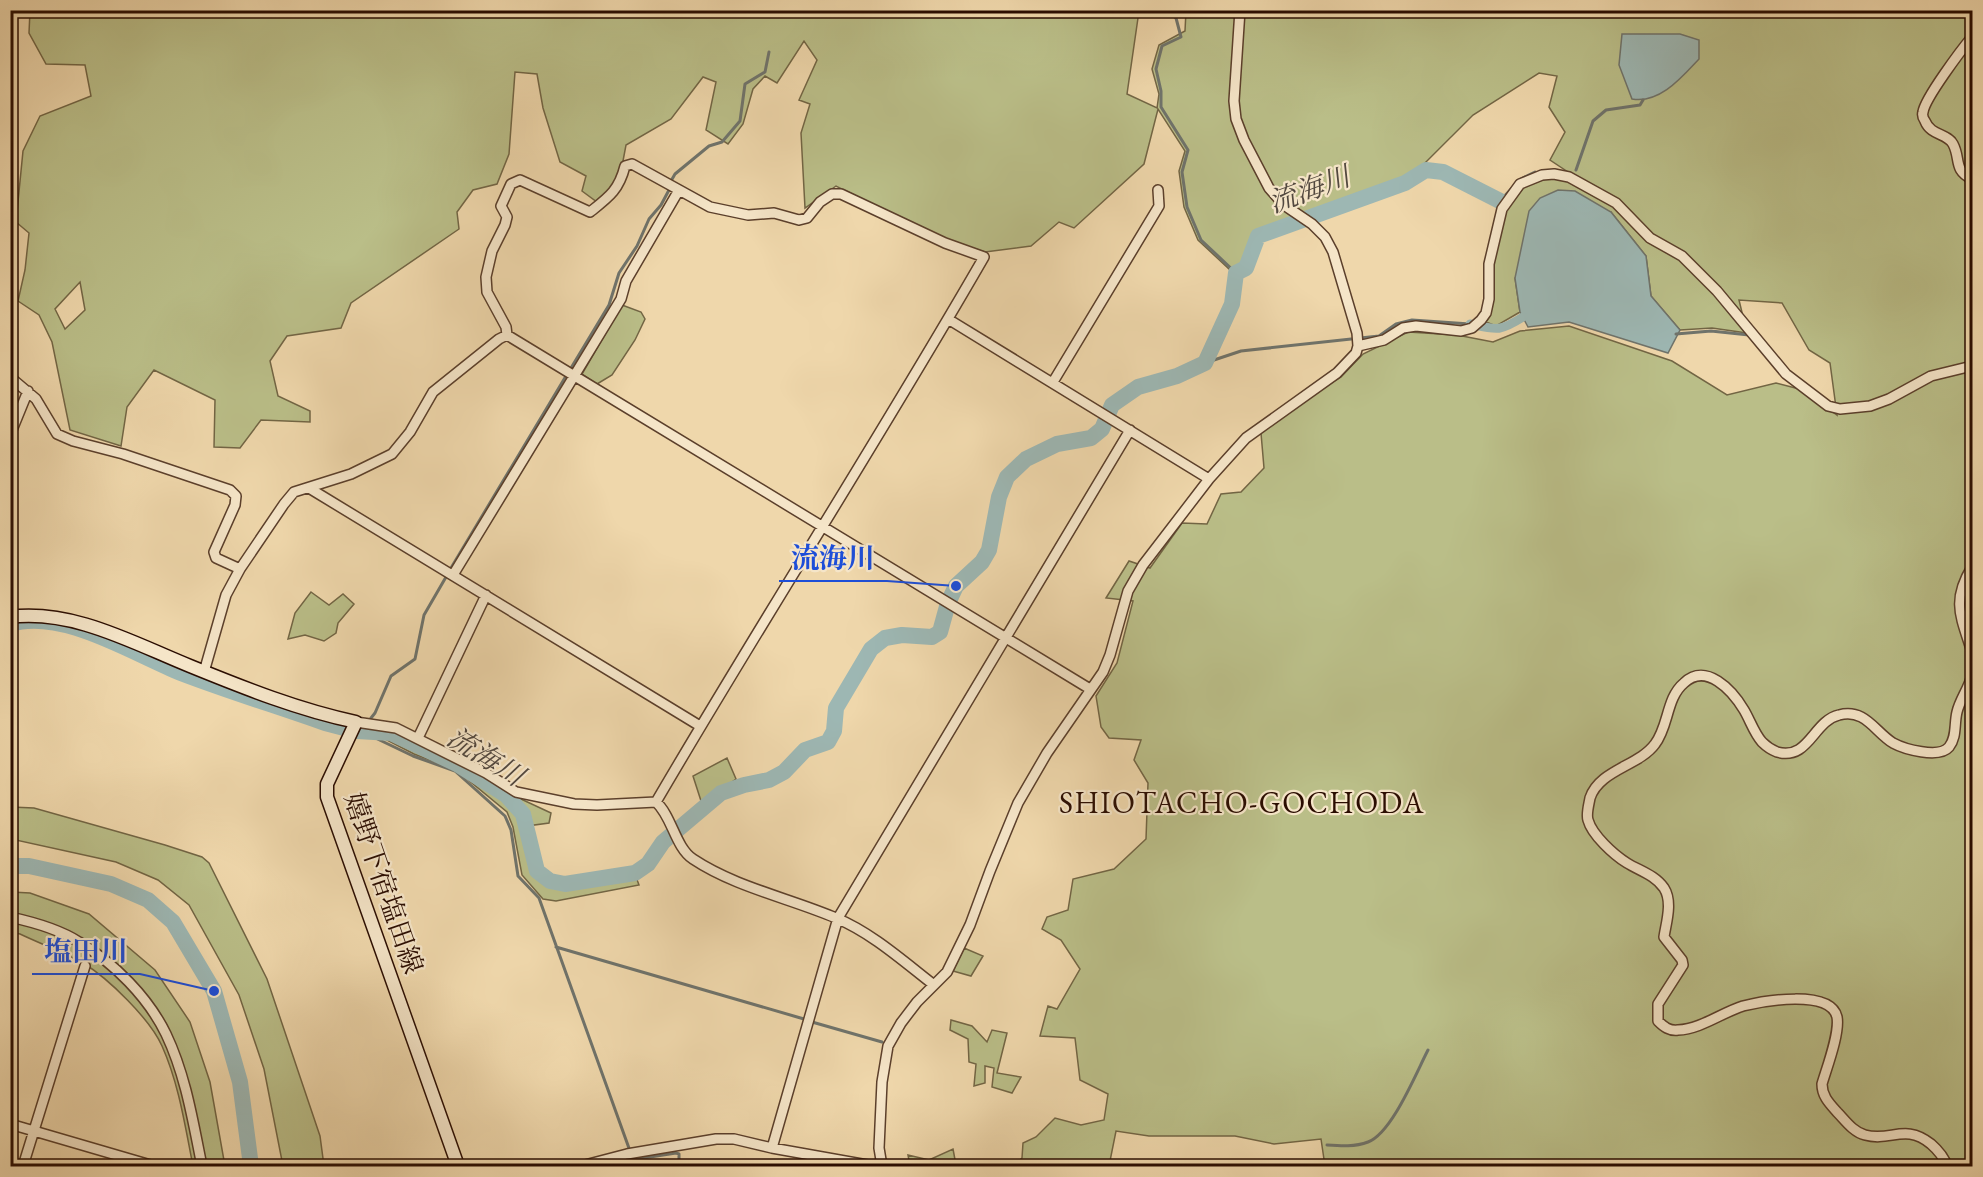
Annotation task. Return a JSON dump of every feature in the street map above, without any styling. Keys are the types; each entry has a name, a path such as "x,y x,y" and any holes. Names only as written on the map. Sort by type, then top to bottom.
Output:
{"main road":[{"path":"10,617 27,615 70,619 293,705 356,722"},
{"name":"嬉野下宿塩田線","path":"356,722 327,784 327,797 458,1167"}],"street":[{"path":"882,1167 879,1148 882,1083 888,1047 901,1023 947,972 970,925 1018,804 1047,753 1103,672 1128,591 1143,565 1209,479 1246,438 1337,373 1356,353 1359,346 1333,252 1325,237 1312,224 1284,205 1269,188 1244,140 1236,119 1234,101 1240,10"},
{"path":"1972,37 1960,51 1923,112 1924,121 1933,132 1947,138 1953,144 1958,167 1972,179"},
{"path":"507,335 506,327 487,292 486,278 492,251 507,217 501,206 511,184 520,180 591,212 614,192 621,181 625,166 632,164 710,207 748,215 774,213 799,220 807,218 820,202 832,194 841,194 945,243 984,257 656,802"},
{"path":"1359,346 1384,340 1403,328 1416,326 1461,331 1472,328 1482,320 1489,299 1488,264 1502,209 1521,184 1542,175 1554,174 1569,177 1616,203 1650,238 1682,256 1717,291 1786,374 1828,406 1840,409 1870,406 1889,399 1931,376 1972,366"},
{"path":"453,575 621,299 626,281 679,190"},
{"path":"1053,382 1159,206 1158,190"},
{"path":"948,319 1209,479"},
{"path":"507,335 1090,689"},
{"path":"204,672 226,595 240,569 294,492 351,474 392,454 410,432 433,392 507,335"},
{"path":"10,377 36,399 57,434 230,490 236,496 235,506 214,552 216,558 240,569"},
{"path":"10,435 28,391"},
{"path":"772,1148 838,918 1130,430"},
{"path":"309,488 700,726"},
{"path":"1972,567 1960,595 1958,611 1972,652"},
{"path":"418,738 486,595"},
{"path":"1947,1167 1942,1154 1925,1140 1905,1133 1884,1136 1864,1135 1854,1130 1828,1102 1822,1092 1822,1084 1836,1031 1837,1016 1831,1006 1814,999 1787,999 1749,1005 1680,1030 1664,1027 1658,1021 1658,1004 1683,965 1682,960 1664,937 1668,898 1665,889 1654,878 1628,864 1609,849 1587,819 1591,796 1598,785 1610,775 1649,752 1658,741 1677,689 1687,680 1702,674 1713,678 1736,700 1762,742 1775,751 1786,753 1796,752 1805,746 1825,722 1840,714 1856,715 1868,720 1894,744 1917,751 1942,752 1948,748 1954,736 1957,711 1972,675"},
{"path":"356,722 396,728 486,773 516,792 585,804 656,802 664,809 690,857 717,873 838,918 863,931 934,985"},
{"path":"10,917 33,922 78,941 108,963 139,993 166,1033 186,1088 202,1167"},
{"path":"23,1167 85,966"},
{"path":"10,1124 154,1167"},
{"path":"581,1167 631,1153 716,1139 734,1139 873,1167"}],"green space":[{"path":"30,11 1139,11 1127,94 1157,108 1159,94 1152,69 1159,45 1185,31 1186,11 1972,11 1972,1166 1325,1166 1321,1139 1274,1144 1235,1136 1149,1136 1116,1131 1109,1166 1013,1166 1022,1158 1023,1143 1036,1137 1055,1118 1081,1125 1104,1120 1108,1094 1080,1080 1075,1038 1040,1036 1048,1006 1057,1009 1080,969 1061,940 1042,929 1047,917 1068,910 1073,879 1114,869 1146,839 1148,783 1134,760 1141,740 1109,738 1101,727 1096,696 1117,663 1133,601 1106,598 1129,561 1150,568 1182,523 1207,524 1221,494 1241,492 1264,468 1261,433 1303,400 1341,377 1363,354 1408,332 1457,335 1493,342 1520,331 1569,326 1672,361 1727,395 1776,383 1803,390 1837,415 1830,363 1809,350 1782,303 1739,300 1747,333 1712,328 1680,330 1651,296 1646,256 1611,212 1515,278 1520,312 1496,326 1486,322 1493,302 1492,263 1506,210 1524,187 1550,177 1571,174 1550,160 1565,132 1549,107 1557,76 1539,73 1473,115 1424,164 1399,181 1256,232 1243,267 1230,270 1198,240 1184,207 1179,171 1185,151 1158,109 1144,164 1074,228 1059,222 1031,246 985,252 944,239 836,186 805,208 801,133 810,104 799,100 817,60 804,41 777,83 765,76 753,89 743,124 728,144 706,130 716,82 703,77 671,119 626,145 619,182 597,202 582,191 586,176 560,162 543,108 537,74 515,72 509,154 497,184 473,190 457,212 459,229 351,303 341,328 287,336 270,361 278,396 310,411 310,422 261,420 240,448 214,447 215,400 154,370 127,407 121,446 70,430 52,342 39,315 18,301 25,270 29,233 16,222 23,151 40,116 91,96 85,65 46,64 29,33","holes":["80,282 85,310 65,329 55,309"]},
{"path":"622,305 641,312 645,319 635,340 612,375 597,384 582,374"},
{"path":"311,592 329,605 343,594 354,604 338,623 336,633 324,641 305,635 288,639 295,613"},
{"path":"391,736 456,766 501,796 521,799 551,813 549,823 520,827 532,873 549,885 565,887 636,877 639,885 556,901 543,899 522,875 513,827 507,812 456,770 414,754 387,740"},
{"path":"727,758 736,779 702,804 693,776"},
{"path":"11,807 34,808 165,845 202,857 209,863 267,979 320,1136 324,1166 283,1166 264,1069 239,995 189,905 158,880 116,862 11,839"},
{"path":"11,892 30,893 89,914 155,970 190,1022 210,1082 225,1166 193,1166 173,1075 162,1046 148,1024 116,989 83,963 11,932"},
{"path":"964,948 983,956 971,976 953,971"},
{"path":"951,1020 972,1026 987,1042 992,1030 1007,1033 997,1073 1021,1077 1012,1093 992,1087 994,1068 985,1066 985,1083 974,1086 976,1064 969,1062 968,1039 950,1030"},
{"path":"953,1149 956,1165 990,1166 910,1166 908,1155 929,1160"}],"water":[{"path":"1622,34 1680,34 1699,40 1699,59 1670,88 1652,97 1632,99 1619,65"},
{"path":"1558,190 1575,191 1611,212 1646,256 1651,296 1680,330 1668,353 1569,322 1528,327 1520,312 1515,278 1529,211 1540,198"}],"waterway":[{"path":"1165,10 1176,18 1181,37 1162,46 1156,69 1161,91 1161,107 1188,150 1182,172 1187,207 1201,240 1236,273"},
{"path":"671,181 675,174 709,146 722,142 740,121 745,84 765,72 769,52"},
{"path":"1576,170 1593,121 1606,110 1640,105 1643,100"},
{"name":"流海川","path":"357,731 391,733 457,764 506,795 523,814 537,871 550,881 565,884 635,873 648,864 663,842 721,793 769,780 784,772 805,750 828,742 834,731 836,708 871,649 885,638 902,635 932,637 940,632 948,603 956,586 982,562 989,550 999,497 1007,477 1026,459 1057,444 1091,438 1102,429 1112,405 1138,387 1177,376 1205,363 1232,304 1236,273 1246,268 1258,236 1405,183 1426,170 1443,172 1500,201"},
{"path":"1521,179 1535,172"},
{"path":"1500,201 1512,188"},
{"path":"571,368 609,305 619,273 637,246 649,219 661,205 669,190"},
{"path":"1470,324 1498,328 1523,317"},
{"path":"1205,363 1241,351 1379,336 1396,324 1412,320 1470,324"},
{"path":"1676,334 1711,331 1749,335"},
{"path":"451,568 566,376"},
{"path":"371,718 391,676 415,659 424,615 446,577"},
{"name":"流海川","path":"10,624 31,621 52,622 75,627 199,680 348,729"},
{"path":"365,733 413,756 455,771 505,816 511,830 518,876 539,898 630,1151"},
{"path":"10,866 29,866 111,884 148,900 173,922 214,991 240,1082 251,1166"},
{"path":"556,947 804,1019"},
{"path":"812,1022 882,1042"},
{"path":"1327,1145 1358,1145 1377,1136 1394,1115 1428,1050"},
{"path":"631,1157 637,1159 676,1153 679,1154 679,1166"}],"place":[{"name":"流海川","path":"956,586"},
{"name":"塩田川","path":"214,991"}],"district":[{"name":"SHIOTACHO-GOCHODA","path":"1242,802"}]}
